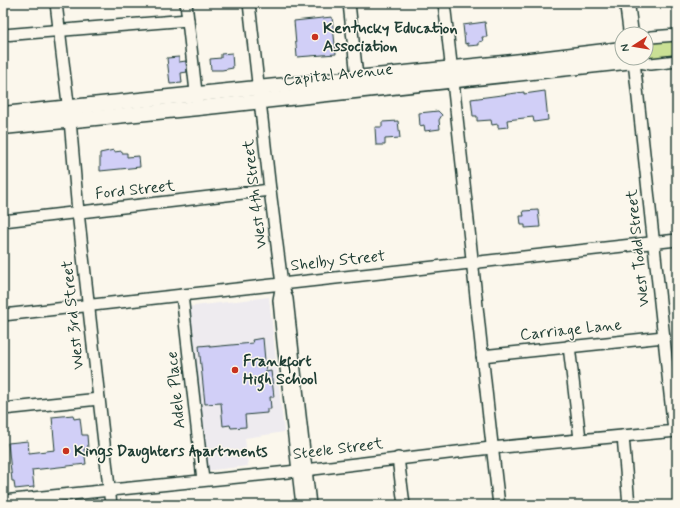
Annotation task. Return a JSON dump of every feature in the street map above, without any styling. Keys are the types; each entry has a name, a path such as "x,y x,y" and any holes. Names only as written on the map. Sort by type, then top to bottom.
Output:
{"main road":[{"path":"627,3 630,26"},
{"name":"Capital Avenue","path":"453,74 614,50"},
{"name":"Capital Avenue","path":"3,127 69,114 453,74 614,61"},
{"name":"Capital Avenue","path":"3,114 69,114"}],"street":[{"name":"West 3rd Street","path":"56,3 111,505"},
{"path":"186,3 197,101"},
{"name":"West 4th Street","path":"249,3 282,284 287,299 302,470 302,505"},
{"path":"350,3 358,84"},
{"path":"444,3 473,263 491,448 499,505"},
{"path":"3,35 188,20"},
{"path":"654,37 677,35"},
{"name":"Capital Avenue","path":"654,64 677,61"},
{"name":"West Todd Street","path":"635,66 675,432"},
{"name":"Ford Street","path":"3,221 270,190"},
{"name":"Shelby Street","path":"3,315 677,240"},
{"name":"Adele Place","path":"182,295 203,480"},
{"name":"Carriage Lane","path":"482,356 664,337"},
{"path":"569,346 580,439"},
{"path":"3,409 99,399"},
{"name":"Steele Street","path":"3,501 302,470 491,448 580,439 675,432"},
{"path":"623,436 629,505"},
{"path":"398,458 404,505"},
{"name":"West 4th Street","path":"302,470 310,505"}],"shaded area":[{"name":"Frankfort High School","path":"269,297 284,432 245,438 248,466 204,471 186,307"}],"green space":[{"path":"677,38 677,58 654,61 654,41"}],"building":[{"name":"Kentucky Education Association","path":"332,17 336,54 297,57 294,21"},
{"path":"485,22 487,37 482,37 483,41 479,42 479,45 468,46 468,43 465,44 463,25"},
{"path":"232,53 233,68 211,70 210,59 221,58 221,54"},
{"path":"179,57 179,62 186,61 187,72 181,73 182,83 170,84 167,58"},
{"path":"545,91 548,120 534,122 533,117 507,120 508,127 498,128 498,124 492,125 491,120 477,121 477,116 473,116 471,99 524,92 524,94"},
{"path":"438,111 442,115 439,120 440,129 425,131 424,125 420,126 419,113"},
{"path":"398,121 400,138 385,139 385,145 376,145 375,127 382,127 382,122"},
{"path":"114,150 114,152 122,151 122,153 127,153 127,157 139,156 140,167 100,171 100,153"},
{"path":"538,210 540,227 525,228 525,225 521,225 520,216 524,216 523,211"},
{"path":"263,338 266,372 271,371 274,397 270,397 271,409 267,409 267,413 245,415 246,427 231,428 230,425 223,426 221,403 205,404 199,346 210,345 210,347 253,343 252,340"},
{"name":"Kings Daughters Apartments","path":"73,415 74,419 80,418 82,435 87,435 88,448 84,449 86,464 32,470 34,487 15,489 14,481 12,481 8,443 28,441 29,453 55,450 52,417"}],"place":[{"name":"Kentucky Education Association","path":"315,37"},
{"name":"Frankfort High School","path":"235,370"},
{"name":"Kings Daughters Apartments","path":"66,451"}]}
